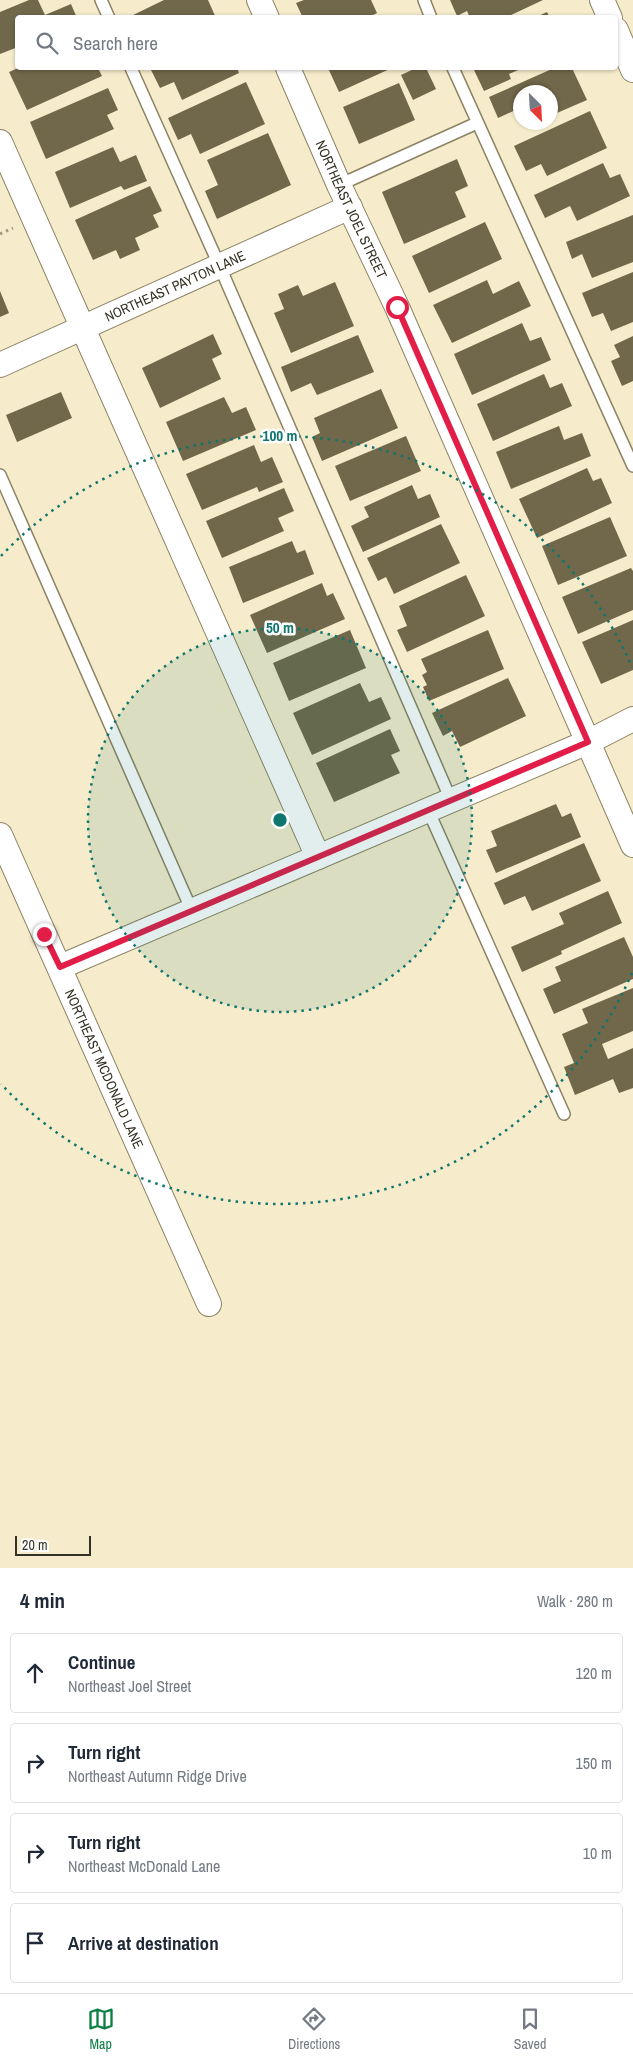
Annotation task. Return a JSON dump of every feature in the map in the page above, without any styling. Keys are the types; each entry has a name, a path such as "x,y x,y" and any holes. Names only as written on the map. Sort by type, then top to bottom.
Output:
{"street":[{"path":"259,0 266,15"},
{"path":"602,0 609,15"},
{"path":"618,35 633,70"},
{"name":"NORTHEAST JOEL STREET","path":"289,70 339,185 401,316 633,845"},
{"path":"0,142 318,857"},
{"name":"NORTHEAST PAYTON LANE","path":"0,365 350,207"},
{"path":"60,967 588,742 633,719"},
{"name":"NORTHEAST MCDONALD LANE","path":"0,835 209,1304"}],"lane":[{"path":"101,0 108,15"},
{"path":"424,0 430,15"},
{"path":"132,70 220,267 451,800"},
{"path":"454,70 633,466"},
{"path":"339,185 477,123"},
{"path":"0,476 192,911"},
{"path":"428,810 564,1114"}],"building":[{"path":"29,0 38,0 45,15 15,15 15,48 0,54 0,12"},
{"path":"164,0 208,0 215,15 133,15"},
{"path":"304,0 371,0 377,13 373,15 302,15 296,3"},
{"path":"450,0 543,0 511,15 469,15 467,11 457,15"},
{"path":"71,4 76,15 45,15"},
{"path":"15,69 99,70 102,76 27,110 9,72"},
{"path":"151,70 238,70 239,73 182,100 174,82 160,88"},
{"path":"329,70 388,70 339,92"},
{"path":"412,70 427,70 436,89 413,100 401,75"},
{"path":"474,70 518,70 509,74 511,79 484,91"},
{"path":"550,70 573,70 587,100 558,113 558,85 516,85"},
{"path":"246,82 265,124 200,154 191,134 178,140 168,118"},
{"path":"399,83 415,120 359,144 343,107"},
{"path":"513,86 513,111 498,118 489,97"},
{"path":"108,88 118,110 107,115 114,129 46,159 30,122"},
{"path":"590,111 607,148 547,176 541,164 526,171 514,146 549,130 558,130 558,126"},
{"path":"268,133 291,185 217,219 205,191 218,185 207,160"},
{"path":"113,147 120,162 136,155 147,181 124,190 121,186 70,208 55,172"},
{"path":"457,159 468,186 455,192 466,217 404,244 382,192"},
{"path":"603,163 610,178 620,174 630,196 577,221 570,206 545,218 534,195"},
{"path":"150,186 162,211 153,215 159,227 135,238 140,250 120,259 116,250 93,260 75,220"},
{"path":"633,215 633,262 592,278 582,254 572,259 566,242"},
{"path":"485,222 502,259 429,293 412,256"},
{"path":"633,272 633,322 611,331 603,313 592,317 582,293"},
{"path":"487,280 493,294 519,281 531,306 452,343 433,305"},
{"path":"335,282 354,326 291,353 274,313 284,309 278,294 298,285 303,296"},
{"path":"0,291 9,313 0,317"},
{"path":"522,323 530,341 541,337 551,360 472,395 454,354"},
{"path":"213,334 222,354 212,359 221,379 160,408 142,368"},
{"path":"358,335 374,372 317,395 311,383 291,392 281,367"},
{"path":"633,336 633,381 622,386 611,361 620,357 614,345"},
{"path":"544,374 550,388 562,383 572,406 493,441 477,404"},
{"path":"381,389 398,428 322,461 312,437 320,433 314,418"},
{"path":"61,392 72,418 17,442 6,415"},
{"path":"224,397 232,413 246,407 256,430 183,461 166,422"},
{"path":"559,426 564,440 582,433 591,456 511,489 496,452"},
{"path":"406,436 421,471 350,501 335,466"},
{"path":"254,445 261,462 272,457 283,482 259,492 257,487 202,510 186,474"},
{"path":"587,468 593,481 601,478 612,503 537,538 519,499"},
{"path":"412,485 418,499 430,494 440,517 363,552 351,526 369,517 364,507"},
{"path":"284,488 294,511 278,518 284,531 222,558 206,521"},
{"path":"610,517 627,556 558,585 542,546"},
{"path":"441,524 460,563 394,594 386,577 378,581 367,558"},
{"path":"292,541 297,553 305,550 314,574 243,603 229,567"},
{"path":"631,568 633,571 633,610 578,634 562,597"},
{"path":"466,575 485,616 407,652 397,630 407,626 399,606"},
{"path":"322,583 327,596 333,593 345,619 267,653 250,615"},
{"path":"633,620 633,670 601,684 582,642"},
{"path":"350,630 366,668 289,701 273,663"},
{"path":"488,630 504,669 429,701 423,687 427,685 422,675 427,672 421,659"},
{"path":"508,678 526,716 460,747 452,731 443,736 432,713"},
{"path":"360,683 369,702 381,697 391,719 312,755 293,713"},
{"path":"390,729 400,751 391,755 400,773 334,802 316,763"},
{"path":"556,804 562,817 571,813 581,837 496,873 486,850 497,846 491,831"},
{"path":"584,843 601,881 532,911 525,896 504,905 494,883"},
{"path":"608,891 622,923 561,951 562,954 522,972 511,947 564,924 559,913"},
{"path":"624,937 633,957 633,979 554,1014 543,989 561,981 555,967"},
{"path":"633,988 633,1031 602,1044 608,1059 633,1048 633,1088 619,1093 613,1079 575,1095 564,1067 574,1063 562,1034 588,1023 582,1009"}],"route":[{"path":"44,934 60,967 588,742 397,307"}]}
